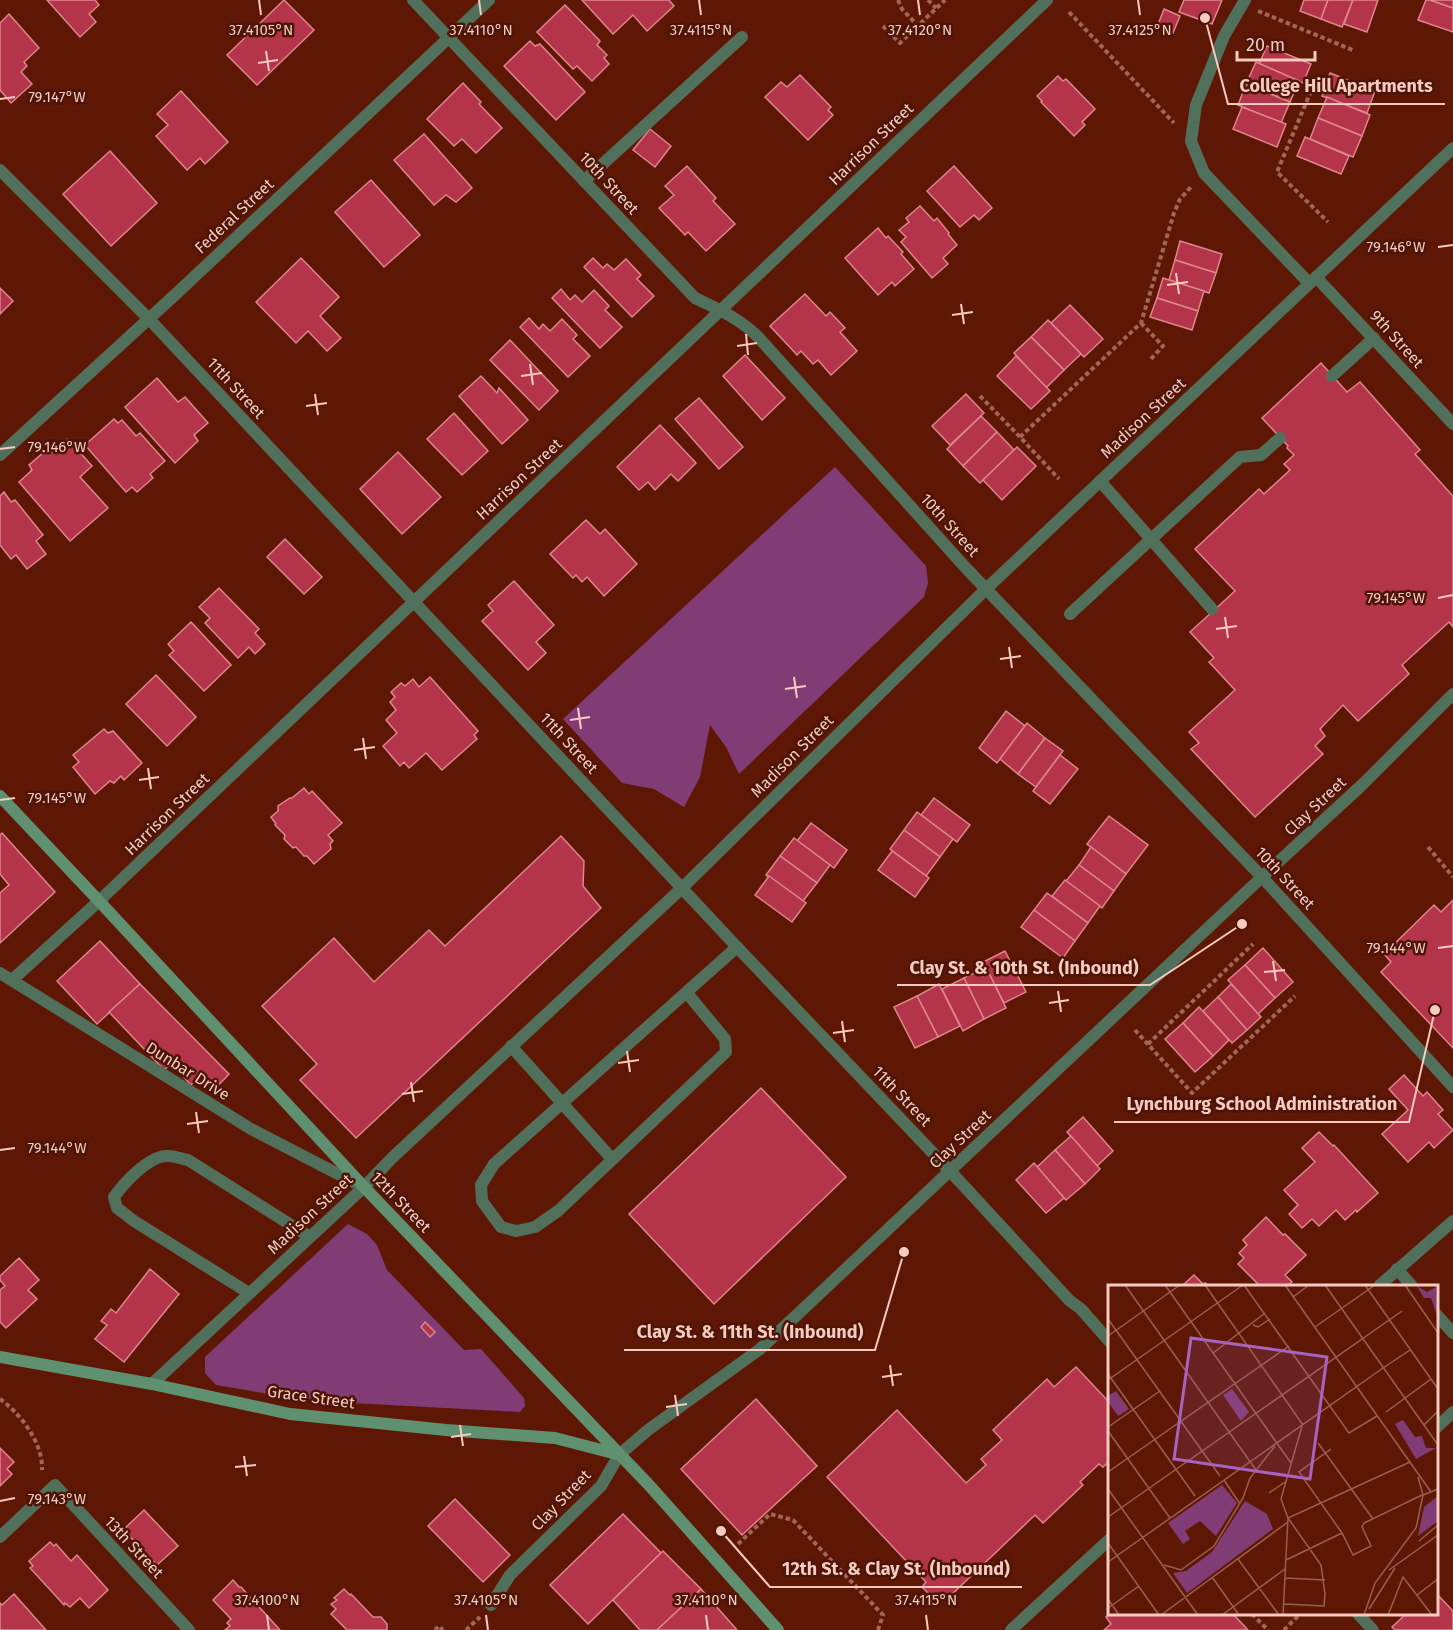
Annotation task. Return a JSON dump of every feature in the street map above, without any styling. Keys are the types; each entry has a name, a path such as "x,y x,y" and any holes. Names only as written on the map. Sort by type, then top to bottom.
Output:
{"main road":[{"name":"12th Street","path":"0,796 364,1187 649,1485 778,1630"},
{"name":"Grace Street","path":"0,1357 152,1384 290,1414 446,1430 555,1438 619,1455"}],"street":[{"name":"10th Street","path":"413,0 695,298 748,326 986,588 1262,877 1453,1087"},
{"name":"Federal Street","path":"0,455 489,0"},
{"name":"Harrison Street","path":"12,980 99,901 1047,0"},
{"path":"1204,173 1191,141 1196,105 1224,36 1243,2"},
{"path":"584,181 742,37"},
{"name":"Madison Street","path":"152,1384 682,888 986,588 1453,148"},
{"name":"11th Street","path":"0,170 148,319 1108,1340"},
{"name":"9th Street","path":"1204,173 1374,339 1453,424"},
{"path":"1332,376 1374,339"},
{"path":"1071,614 1239,456 1261,455 1280,438"},
{"path":"1100,481 1212,609"},
{"name":"Clay Street","path":"491,1605 510,1575 601,1485 619,1455 648,1430 759,1349 1363,784 1453,694"},
{"path":"687,993 725,1039 726,1052 558,1211 536,1227 516,1231 501,1227 482,1201 481,1185 494,1164 737,947"},
{"name":"Dunbar Drive","path":"0,973 251,1129 364,1187"},
{"path":"511,1046 612,1159"},
{"path":"249,1293 117,1208 114,1197 123,1184 148,1163 167,1155 188,1160 310,1237"},
{"path":"1381,1285 1453,1221"},
{"path":"1397,1269 1411,1285"},
{"path":"1438,1315 1453,1333"},
{"path":"1438,1427 1453,1413"},
{"name":"13th Street","path":"0,1537 55,1485 189,1630"},
{"path":"1011,1630 1108,1541"},
{"path":"1359,1615 1373,1630"}],"path":[{"path":"898,0 902,9 918,26"},
{"path":"928,0 936,8"},
{"path":"883,26 900,43 945,0"},
{"path":"1243,2 1355,51"},
{"path":"1069,12 1191,141"},
{"path":"1314,84 1277,172 1328,222"},
{"path":"1020,436 1141,323 1174,213 1180,199 1204,173"},
{"path":"1141,323 1162,346 1150,360"},
{"path":"980,396 1059,479"},
{"path":"1428,847 1453,877"},
{"path":"1148,1044 1253,944"},
{"path":"1135,1030 1192,1093 1295,996"},
{"path":"0,1399 10,1406 28,1430 41,1456 42,1470"},
{"path":"738,1544 770,1514 793,1520 883,1615 878,1630"},
{"path":"1253,1615 1268,1630"},
{"path":"1284,1630 1299,1615"},
{"path":"435,1630 439,1626 443,1630"}],"shaded area":[{"path":"835,467 926,566 928,583 924,597 739,774 726,747 710,725 700,777 684,807 654,789 622,783 563,719"},
{"path":"348,1224 367,1234 377,1245 387,1270 464,1350 481,1349 524,1398 525,1406 520,1412 352,1403 281,1396 216,1385 205,1373 205,1357"}],"building":[{"path":"47,0 95,0 99,5 89,14 96,22 80,37"},
{"path":"284,0 314,30 257,85 227,55"},
{"path":"582,0 669,0 674,6 647,31 633,15 613,34"},
{"path":"1184,0 1222,0 1212,24 1179,12"},
{"path":"1304,0 1328,0 1321,19 1300,11"},
{"path":"1328,0 1353,0 1342,27 1321,19"},
{"path":"1353,0 1378,0 1367,32 1344,24"},
{"path":"1426,0 1453,8 1453,32 1418,20"},
{"path":"1430,0 1453,0 1453,8"},
{"path":"565,5 600,41 597,45 607,55 604,58 609,64 592,81 577,66 573,69 537,32"},
{"path":"1164,9 1180,16 1173,33 1157,27"},
{"path":"9,14 39,48 24,62 27,66 21,72 32,84 11,103 0,90 0,23"},
{"path":"530,41 535,46 540,44 585,92 556,120 504,66"},
{"path":"1267,46 1311,64 1303,83 1259,64"},
{"path":"1256,62 1299,81 1290,102 1246,84"},
{"path":"1330,73 1375,91 1367,113 1322,96"},
{"path":"800,75 831,107 828,110 833,115 808,140 765,97 781,82 787,87"},
{"path":"1058,76 1063,81 1066,79 1095,109 1082,122 1085,125 1074,136 1037,96"},
{"path":"463,83 502,128 476,153 462,139 454,146 427,119"},
{"path":"1246,84 1290,102 1281,123 1238,105"},
{"path":"181,91 228,142 205,164 200,158 187,170 156,136 168,125 157,114"},
{"path":"1327,97 1370,115 1362,136 1318,118"},
{"path":"1242,107 1286,124 1277,147 1233,129"},
{"path":"1318,118 1362,136 1353,157 1310,139"},
{"path":"650,129 671,146 655,167 633,150"},
{"path":"424,134 472,188 456,202 446,195 434,205 394,160"},
{"path":"1305,137 1349,156 1341,174 1297,156"},
{"path":"110,151 157,203 111,246 63,194"},
{"path":"687,166 716,198 713,201 735,224 706,251 688,232 685,235 659,208 674,195 665,186"},
{"path":"954,166 992,208 979,220 974,215 960,227 927,191"},
{"path":"371,180 420,235 384,267 335,212"},
{"path":"920,206 934,221 937,218 957,245 943,258 948,264 932,278 901,242 906,237 899,230 909,222 906,218"},
{"path":"878,228 903,252 901,254 914,269 895,286 892,282 878,295 845,258"},
{"path":"1180,241 1222,254 1216,273 1175,260"},
{"path":"301,258 339,297 320,316 341,338 327,351 308,331 296,343 256,302"},
{"path":"593,258 603,268 607,264 614,270 626,259 641,275 637,279 654,296 632,317 584,267"},
{"path":"1175,260 1216,273 1209,293 1169,280"},
{"path":"1163,278 1204,291 1198,311 1157,298"},
{"path":"0,288 13,301 0,314"},
{"path":"561,289 570,300 575,295 582,302 594,290 609,306 605,310 622,327 600,348 552,298"},
{"path":"805,294 826,316 830,312 845,328 840,332 857,351 831,375 818,360 813,364 801,351 797,355 770,326"},
{"path":"1157,298 1198,311 1192,330 1150,317"},
{"path":"1070,305 1103,339 1084,357 1051,323"},
{"path":"529,318 539,329 543,324 550,331 562,319 577,335 573,339 590,356 568,377 520,327"},
{"path":"1048,320 1081,354 1064,370 1031,337"},
{"path":"1031,337 1064,370 1046,388 1014,353"},
{"path":"510,340 558,391 539,410 490,360"},
{"path":"745,355 785,398 762,420 723,376"},
{"path":"1016,356 1050,391 1031,409 997,376"},
{"path":"1321,363 1347,392 1360,382 1420,450 1415,454 1453,496 1453,627 1449,622 1402,665 1409,674 1358,721 1343,705 1320,729 1325,736 1315,746 1323,754 1255,817 1191,749 1199,743 1189,732 1235,690 1209,662 1214,658 1190,632 1235,591 1195,549 1259,489 1264,494 1290,470 1284,464 1294,455 1262,418"},
{"path":"481,376 497,393 499,388 528,420 502,444 459,396"},
{"path":"157,378 178,402 185,397 208,423 194,435 198,441 175,463 125,407"},
{"path":"966,394 984,413 950,445 932,426"},
{"path":"699,398 743,447 719,469 675,419"},
{"path":"454,413 488,451 462,475 427,439"},
{"path":"981,416 997,432 963,466 947,449"},
{"path":"114,419 118,423 122,420 136,436 140,433 165,461 150,474 153,478 137,492 132,487 126,492 85,445"},
{"path":"660,425 696,463 678,481 671,474 655,490 648,482 639,490 617,467"},
{"path":"997,432 1014,450 980,483 963,466"},
{"path":"68,439 92,466 80,477 108,508 70,541 19,482 32,470 29,465 51,446 55,451"},
{"path":"1017,447 1036,466 1002,500 983,480"},
{"path":"398,452 441,497 402,534 360,489"},
{"path":"4,492 11,502 15,500 43,535 36,541 46,554 27,569 16,555 11,559 0,545 0,496"},
{"path":"586,520 600,534 605,529 637,564 604,596 587,577 582,582 576,575 573,578 550,554"},
{"path":"285,539 322,577 304,594 267,557"},
{"path":"514,581 554,625 536,642 546,653 528,670 482,621 493,611 488,605"},
{"path":"219,588 259,629 255,633 265,644 255,654 249,647 238,658 205,623 210,618 199,607"},
{"path":"191,622 231,665 204,691 169,655 174,651 168,644"},
{"path":"156,675 196,717 167,746 126,704"},
{"path":"430,677 478,731 474,735 477,739 442,770 426,753 409,768 404,762 400,766 383,746 397,733 386,720 396,710 390,702 395,697 391,692 401,683 405,686 413,679 419,687"},
{"path":"1006,711 1025,726 997,763 979,748"},
{"path":"1027,723 1045,738 1018,774 1000,759"},
{"path":"104,729 108,733 113,731 142,763 124,780 121,776 114,783 110,781 95,794 73,767 79,762 73,755"},
{"path":"1045,738 1063,751 1036,787 1018,774"},
{"path":"1060,755 1078,769 1050,804 1033,791"},
{"path":"304,788 309,794 312,791 342,823 328,835 333,841 330,844 331,849 314,864 284,839 285,835 271,817 278,811 278,806"},
{"path":"934,798 970,825 957,842 921,815"},
{"path":"917,812 953,839 940,857 904,830"},
{"path":"1109,816 1148,845 1126,874 1087,844"},
{"path":"811,823 847,850 834,868 797,841"},
{"path":"904,830 940,857 926,876 890,849"},
{"path":"2,833 55,892 0,943 0,893 9,885 0,874 0,835"},
{"path":"561,836 584,861 583,886 601,908 356,1138 300,1080 317,1064 262,1006 334,938 374,982 429,930 445,946"},
{"path":"794,838 830,865 817,883 780,856"},
{"path":"1091,847 1126,874 1114,891 1079,865"},
{"path":"892,851 929,878 915,897 878,870"},
{"path":"780,856 817,883 803,901 766,875"},
{"path":"1079,865 1114,891 1102,908 1066,881"},
{"path":"769,876 806,903 792,922 755,895"},
{"path":"1065,880 1100,906 1088,923 1052,896"},
{"path":"1047,893 1088,923 1075,941 1034,910"},
{"path":"1453,900 1453,1048 1381,972 1391,962 1384,954 1434,905 1441,912"},
{"path":"1034,910 1075,941 1063,958 1021,927"},
{"path":"100,941 140,984 97,1024 57,981"},
{"path":"1263,948 1293,982 1275,998 1245,965"},
{"path":"1005,951 1026,992 1004,1003 983,962"},
{"path":"1245,965 1275,998 1258,1014 1228,980"},
{"path":"986,967 1006,1008 984,1019 964,978"},
{"path":"964,978 984,1019 963,1031 942,989"},
{"path":"140,984 229,1074 213,1091 198,1077 191,1085 171,1064 164,1070 109,1012"},
{"path":"939,984 960,1026 938,1037 917,996"},
{"path":"1231,984 1261,1017 1247,1030 1218,997"},
{"path":"917,996 938,1037 915,1048 894,1007"},
{"path":"1218,997 1247,1030 1232,1043 1203,1011"},
{"path":"1199,1007 1229,1040 1213,1056 1183,1023"},
{"path":"1183,1023 1213,1056 1195,1072 1165,1039"},
{"path":"1404,1075 1423,1096 1427,1092 1443,1110 1438,1114 1453,1130 1434,1148 1429,1142 1408,1162 1382,1134 1408,1110 1389,1089"},
{"path":"761,1088 846,1177 714,1304 629,1214"},
{"path":"1083,1117 1113,1151 1097,1166 1067,1132"},
{"path":"1319,1132 1378,1193 1345,1220 1336,1210 1319,1226 1312,1219 1302,1228 1289,1214 1298,1205 1284,1190 1315,1162 1302,1148"},
{"path":"1071,1136 1100,1169 1085,1184 1055,1150"},
{"path":"1055,1150 1085,1184 1066,1200 1037,1167"},
{"path":"1034,1163 1064,1198 1046,1213 1016,1180"},
{"path":"1266,1217 1306,1255 1285,1275 1292,1282 1288,1285 1259,1285 1238,1264 1244,1258 1239,1253 1247,1245 1243,1240"},
{"path":"19,1258 39,1280 28,1290 37,1299 6,1328 0,1322 0,1290 5,1286 0,1276"},
{"path":"150,1269 179,1294 124,1362 95,1339 107,1325 101,1321 111,1309 116,1313"},
{"path":"1194,1275 1203,1284 1208,1285 1183,1285"},
{"path":"425,1322 435,1332 430,1337 421,1327"},
{"path":"1076,1367 1108,1401 1108,1463 1103,1467 1099,1464 1080,1482 1083,1485 1043,1523 1035,1515 947,1599 941,1593 935,1600 922,1587 926,1582 827,1477 897,1410 966,1483 986,1465 981,1459 1002,1440 993,1430 1047,1379 1054,1387"},
{"path":"756,1399 817,1466 742,1535 681,1469"},
{"path":"0,1448 14,1462 7,1469 12,1474 0,1486"},
{"path":"455,1499 510,1555 483,1582 428,1526"},
{"path":"144,1510 178,1546 157,1565 148,1556 142,1561 129,1548 135,1542 123,1530"},
{"path":"623,1514 661,1553 588,1624 550,1585"},
{"path":"50,1542 54,1546 56,1544 71,1561 77,1555 108,1590 89,1608 80,1598 70,1607 65,1603 64,1605 30,1568 33,1566 29,1561"},
{"path":"663,1551 701,1589 657,1630 640,1630 613,1600"},
{"path":"233,1580 280,1630 225,1630 230,1626 227,1623 231,1619 213,1600"},
{"path":"344,1589 373,1617 381,1617 387,1624 387,1630 347,1630 331,1614 336,1609 331,1604 337,1600 334,1598"},
{"path":"701,1589 737,1630 657,1630"},
{"path":"14,1594 46,1630 0,1630 0,1603 2,1605"},
{"path":"1438,1595 1453,1611 1453,1630 1395,1630 1392,1627 1405,1615 1438,1615"},
{"path":"1109,1615 1234,1615 1248,1630 1104,1630 1111,1624 1106,1617"}],"place":[{"name":"College Hill Apartments","path":"1205,18"},
{"name":"Clay St. & 10th St. (Inbound)","path":"1242,924"},
{"name":"Lynchburg School Administration","path":"1435,1010"},
{"name":"Clay St. & 11th St. (Inbound)","path":"904,1252"},
{"name":"12th St. & Clay St. (Inbound)","path":"721,1531"}]}
